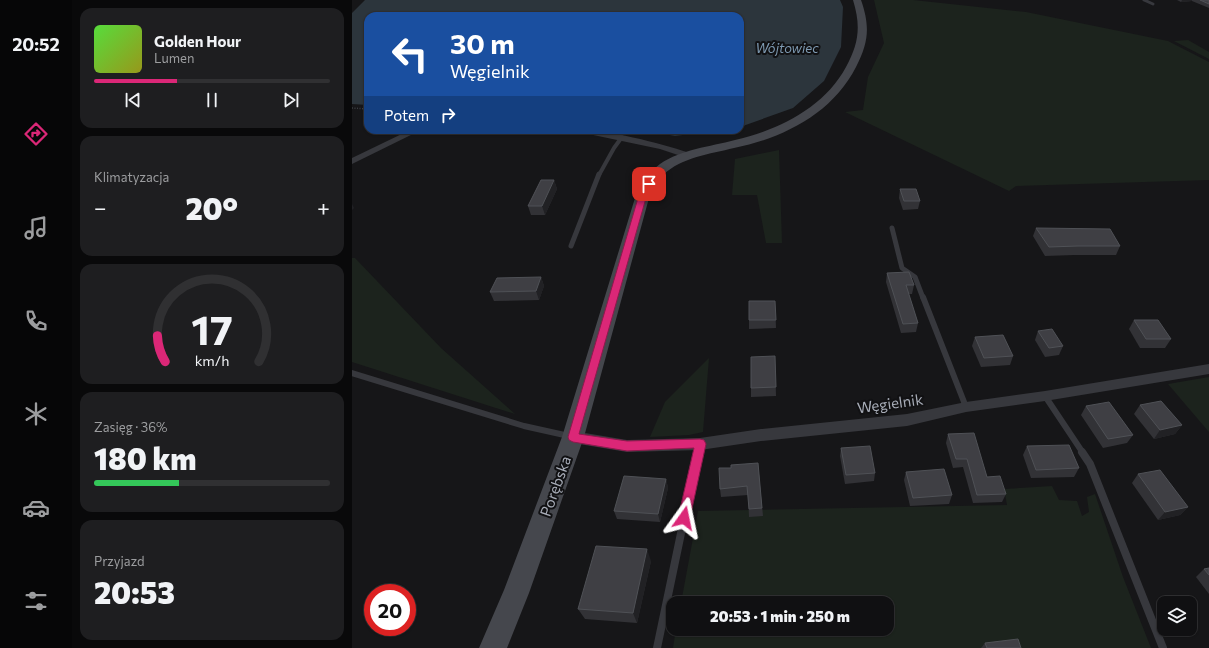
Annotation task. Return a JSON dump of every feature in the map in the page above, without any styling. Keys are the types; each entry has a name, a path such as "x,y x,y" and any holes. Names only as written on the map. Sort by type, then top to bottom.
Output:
{"street":[{"name":"Porębska","path":"493,648 516,593 573,437 642,198 655,175 687,155 738,144 771,134 818,108 848,76 861,46 864,22 857,0"},
{"path":"352,161 408,134"},
{"path":"600,134 662,147 687,155"},
{"name":"Węgielnik","path":"573,437 627,446 700,444 761,435 907,420 966,407 1045,396 1209,369"}],"lane":[{"path":"1144,0 1153,4"},
{"path":"571,246 611,151 622,138"},
{"path":"892,228 902,268 915,277 966,407"},
{"path":"352,373 524,426 573,437"},
{"path":"1045,396 1090,464 1162,648"},
{"path":"657,648 700,444"}],"path":[{"path":"352,108 364,109"}],"shaded area":[{"path":"874,0 913,0 1026,12 1168,41 1209,62 1209,180 1016,186 1009,191 845,112 863,110 868,77 884,43"},
{"path":"1188,40 1209,52 1209,59 1174,41"},
{"path":"779,150 782,243 766,243 757,195 732,195 735,159"},
{"path":"352,258 355,258 441,348 515,414 352,362"},
{"path":"709,358 703,432 689,435 650,437 665,402"},
{"path":"1209,377 1209,432 1168,384"},
{"path":"1052,486 1059,500 1077,501 1082,516 1089,512 1087,497 1095,494 1123,577 1151,648 673,648 675,636 894,636 894,596 682,596 698,511 1007,505 1004,489"}],"water":[{"name":"Wójtowiec","path":"365,0 840,0 843,7 841,47 824,81 793,108 744,126 744,12 364,12 364,105 352,104 352,13"},
{"path":"665,134 690,134 675,136"}],"building":[{"path":"1200,0 1209,0 1209,4"},
{"path":"541,180 554,180 542,206 528,206"},
{"path":"900,189 916,189 920,201 904,201"},
{"path":"1036,228 1110,229 1120,246 1049,247"},
{"path":"909,272 914,285 906,285 918,323 903,324 887,273"},
{"path":"541,277 536,291 490,292 497,278"},
{"path":"749,301 775,301 776,320 749,320"},
{"path":"1134,320 1158,320 1171,339 1146,339"},
{"path":"1052,329 1063,346 1049,348 1038,331"},
{"path":"1003,335 1013,356 984,358 975,337"},
{"path":"775,356 776,387 751,388 751,357"},
{"path":"1161,401 1182,425 1160,430 1140,405"},
{"path":"1109,402 1133,435 1108,439 1086,406"},
{"path":"974,433 987,477 1000,476 1006,494 977,495 967,459 956,459 948,434"},
{"path":"1069,445 1079,468 1036,470 1027,446"},
{"path":"870,446 875,473 846,475 841,448"},
{"path":"758,463 762,508 749,509 747,486 720,489 719,468 731,468 731,465"},
{"path":"944,469 952,495 913,498 906,472"},
{"path":"1160,470 1188,507 1165,512 1138,474"},
{"path":"624,476 666,479 658,514 614,511"},
{"path":"596,546 647,549 633,613 578,609"},
{"path":"1209,568 1209,575 1204,569"},
{"path":"1018,639 1021,648 987,648 985,643"}],"route":[{"path":"649,184 642,198 573,437 627,446 700,444 684,518"}]}
